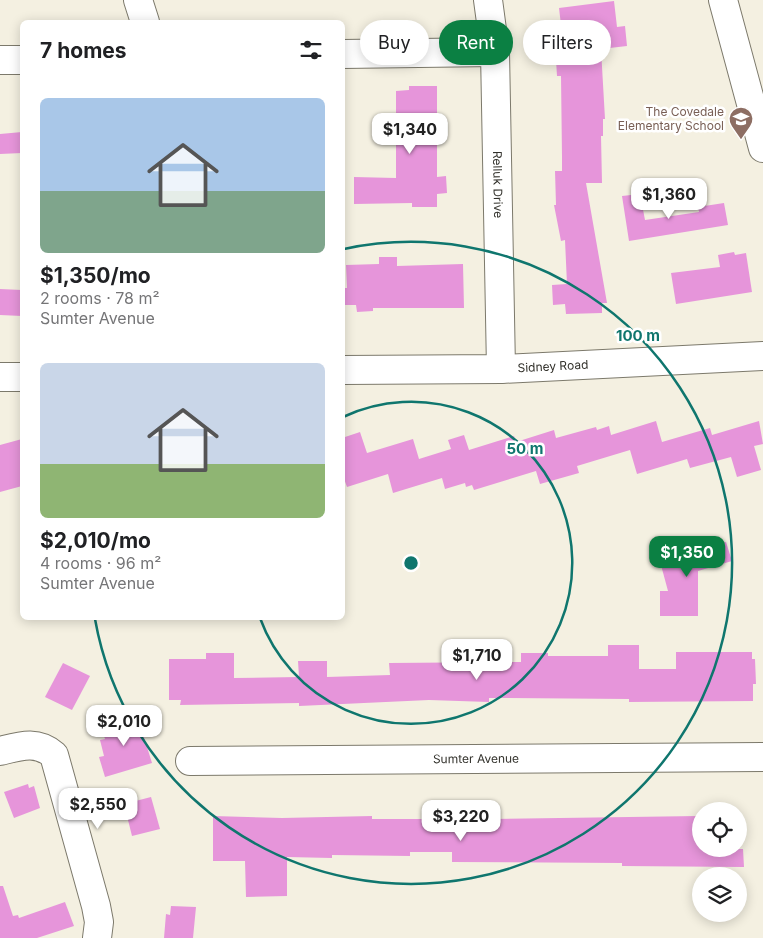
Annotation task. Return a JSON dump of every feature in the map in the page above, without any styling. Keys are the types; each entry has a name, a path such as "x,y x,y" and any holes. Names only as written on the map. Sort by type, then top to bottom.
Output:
{"street":[{"path":"138,0 144,20"},
{"name":"Relluk Drive","path":"488,0 491,20"},
{"path":"723,0 763,148"},
{"path":"345,54 439,53"},
{"path":"0,60 20,60"},
{"name":"Relluk Drive","path":"495,65 502,369"},
{"name":"Sidney Road","path":"345,370 502,369 699,361 763,356"},
{"path":"0,377 20,377"},
{"path":"0,752 27,744 40,747 54,756 58,764 96,906 99,922 97,938"},
{"name":"Sumter Avenue","path":"190,761 763,757"}],"building":[{"path":"614,1 617,27 625,26 627,46 611,48 611,20 560,20 559,8"},
{"path":"556,65 602,65 605,119 603,119 603,136 601,136 602,183 586,183 607,303 602,303 602,313 566,314 565,304 553,305 552,285 567,284 565,240 561,241 554,205 556,205 555,171 562,171 561,76 557,76"},
{"path":"409,86 437,86 437,177 446,176 447,193 437,194 437,207 412,207 412,203 354,204 354,177 396,178 396,91 409,90"},
{"path":"20,132 20,153 0,154 0,134"},
{"path":"640,194 645,220 699,212 698,207 724,203 728,225 629,241 622,196"},
{"path":"734,252 735,255 746,253 752,292 676,304 671,273 720,267 718,255"},
{"path":"379,257 397,257 397,266 463,264 464,308 373,308 373,311 357,312 356,305 345,305 345,288 347,288 346,265 379,264"},
{"path":"0,289 20,290 20,316 0,315"},
{"path":"656,421 662,442 710,428 712,435 759,421 763,444 754,446 761,470 737,477 731,457 690,468 687,459 637,474 630,450 577,466 579,473 540,484 536,471 474,490 472,485 466,487 465,483 445,489 442,478 393,493 388,474 347,487 345,481 345,437 360,432 367,453 413,439 419,459 451,449 448,440 464,435 469,450 514,436 516,442 554,430 556,438 596,427 597,430 609,426 611,435"},
{"path":"20,440 20,487 0,492 0,445"},
{"path":"726,542 732,561 698,571 698,616 660,616 660,591 668,591 658,554 677,549 679,555"},
{"path":"608,645 639,645 639,669 676,669 676,652 752,652 752,659 755,659 756,684 753,684 753,701 629,702 629,699 489,698 489,702 429,700 299,706 299,703 180,705 181,700 169,700 169,659 206,659 206,653 234,653 234,678 299,677 298,661 327,661 327,677 390,675 389,663 521,662 521,653 548,653 548,656 608,656"},
{"path":"63,663 90,676 72,710 45,697"},
{"path":"137,715 152,763 105,777 99,757 104,756 100,740 105,739 101,727"},
{"path":"28,784 29,788 34,786 40,808 14,818 4,792"},
{"path":"151,797 160,829 132,836 124,804"},
{"path":"213,816 282,818 372,816 372,819 692,816 692,857 743,857 744,867 622,866 622,863 452,862 452,852 410,852 410,856 332,855 332,858 287,857 287,896 246,897 245,861 213,861"},
{"path":"0,886 3,886 13,916 18,915 19,918 65,902 74,926 37,938 0,938"},
{"path":"171,906 196,907 193,938 164,938 166,914 170,915"}],"place":[{"name":"The Covedale Elementary School","path":"741,140"}]}
